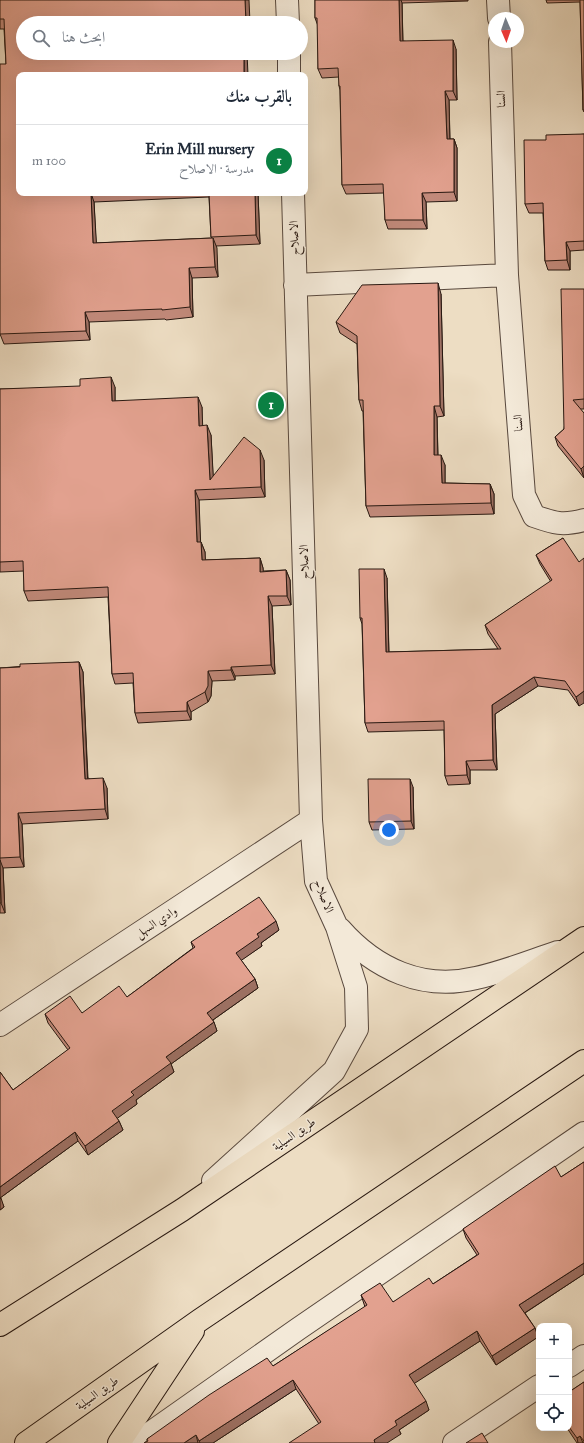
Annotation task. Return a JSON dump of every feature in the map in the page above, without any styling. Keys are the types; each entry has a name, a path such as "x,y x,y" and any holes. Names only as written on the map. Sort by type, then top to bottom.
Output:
{"main road":[{"name":"طريق السيلية","path":"0,1325 182,1210 576,943"},
{"name":"طريق السيلية","path":"26,1443 200,1320 584,1061"},
{"path":"118,1443 200,1320"}],"street":[{"path":"287,0 288,16"},
{"path":"498,0 499,12"},
{"name":"السنا","path":"500,48 507,275 524,495 534,516 555,524 574,523 584,520"},
{"path":"289,60 289,72"},
{"name":"الاصلاح","path":"182,1210 334,1071 357,1029 356,987 337,927 316,881 312,820 293,196"},
{"path":"295,285 507,275"},
{"name":"وادي السهل","path":"0,1025 312,820"},
{"name":"الاصلاح","path":"337,927 353,944 371,958 388,968 407,976 444,982 476,978 576,943"},
{"path":"136,1443 298,1329 584,1133"},
{"path":"572,1364 584,1356"},
{"path":"454,1443 536,1388"}],"building":[{"path":"0,0 245,0 246,16 16,16 16,60 244,60 244,72 16,72 16,196 91,196 93,243 213,238 215,267 189,268 190,307 162,310 85,312 86,331 0,334 0,64 6,64 4,19 0,19"},
{"path":"315,0 399,0 400,41 453,40 453,91 445,91 447,139 454,139 454,192 422,193 423,220 385,220 383,184 342,185 340,86 338,68 318,69 317,18 315,18"},
{"path":"580,0 584,0 584,110 583,110"},
{"path":"584,134 584,241 566,242 567,260 545,261 543,203 525,204 524,140 546,140 546,135"},
{"path":"209,196 255,196 256,235 211,237"},
{"path":"438,283 440,406 434,406 434,455 441,455 442,483 490,484 491,503 366,506 363,400 359,400 357,336 336,322 362,285"},
{"path":"561,289 584,289 584,399 573,400 584,413 584,466 581,469 555,437 564,429"},
{"path":"111,377 112,401 198,397 199,426 207,425 210,480 244,437 260,450 261,487 195,490 197,542 201,542 202,560 260,558 260,572 286,570 287,596 268,596 271,665 231,667 231,670 208,671 208,686 205,692 187,702 187,711 135,713 133,673 112,674 108,587 24,591 23,561 0,562 0,389 80,386 80,379"},
{"path":"563,538 579,562 584,558 584,691 576,697 565,681 534,677 492,705 493,760 466,761 467,775 445,776 444,721 365,723 359,569 384,569 386,652 501,649 485,625 552,580 536,555"},
{"path":"79,662 85,779 103,778 105,809 18,813 20,857 0,858 0,668 20,667 20,664"},
{"path":"368,779 410,779 411,821 369,822"},
{"path":"0,878 1,903 0,903"},
{"path":"259,897 276,921 257,934 259,937 236,953 255,979 207,1013 214,1022 166,1057 171,1063 131,1092 134,1095 112,1111 119,1121 85,1146 75,1132 0,1187 0,1072 13,1090 70,1048 45,1014 70,996 82,1013 119,986 127,997 195,947 191,942"},
{"path":"584,1162 584,1263 519,1305 535,1328 492,1356 477,1331 409,1375 426,1401 395,1421 397,1425 374,1440 375,1443 289,1443 321,1422 293,1380 199,1441 196,1435 184,1443 144,1443 148,1441 147,1439 209,1395 267,1358 273,1366 367,1305 361,1295 380,1283 393,1302 429,1278 433,1284 479,1254 463,1229 555,1166 561,1177"},
{"path":"584,1382 584,1441 580,1436 577,1438 572,1431 572,1390"},
{"path":"482,1433 488,1443 466,1443"}],"place":[{"name":"Erin Mill nursery","path":"271,405"}]}
